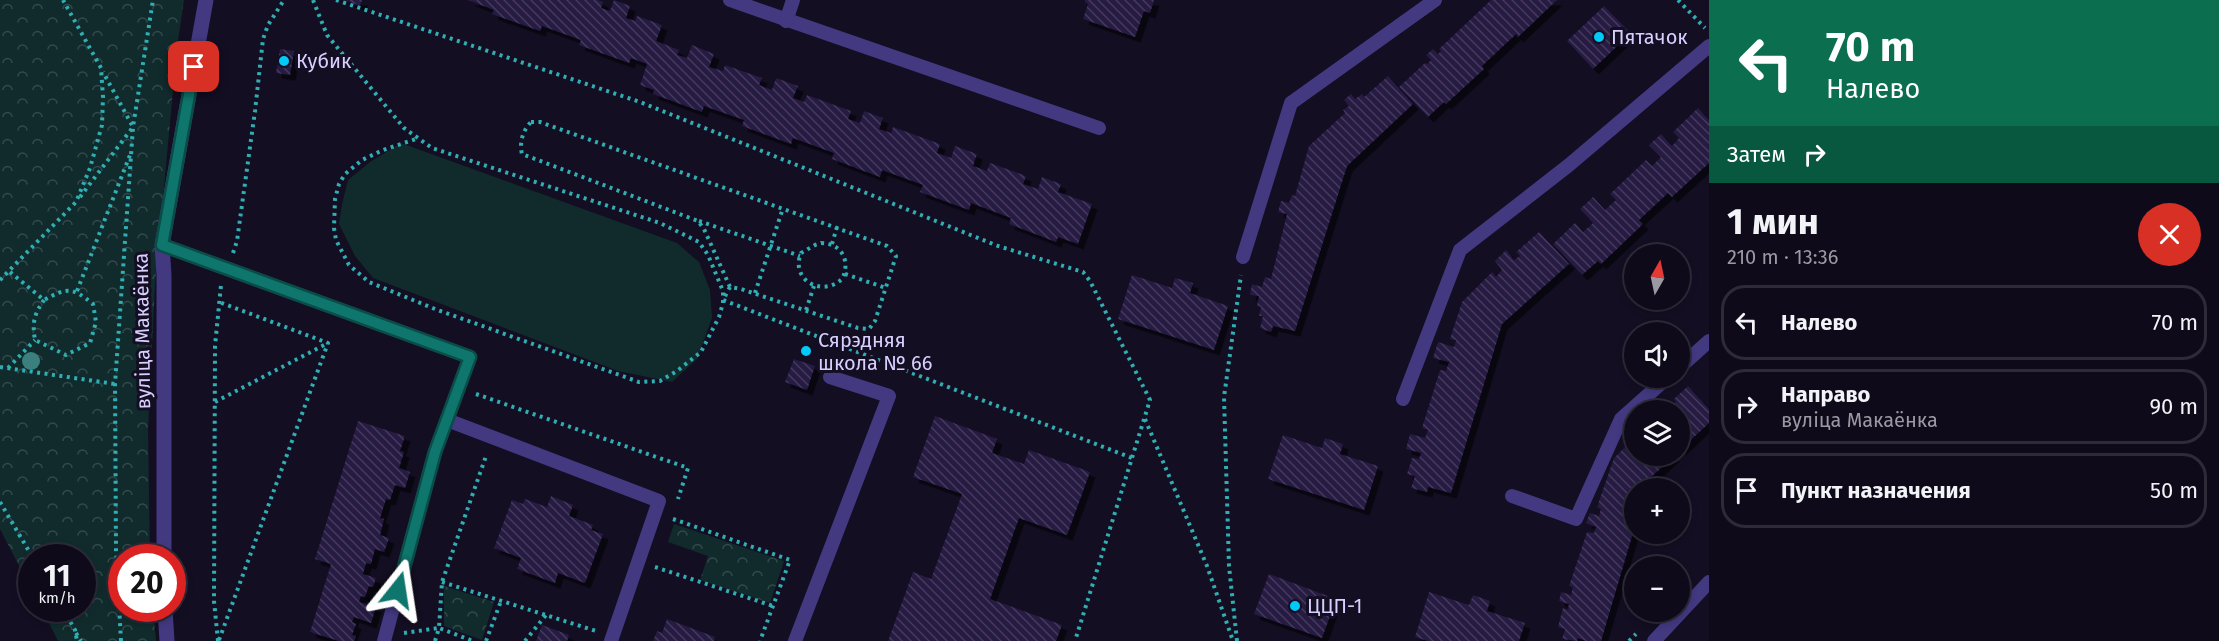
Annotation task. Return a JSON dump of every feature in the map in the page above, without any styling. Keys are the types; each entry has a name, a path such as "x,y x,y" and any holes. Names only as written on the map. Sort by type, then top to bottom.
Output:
{"street":[{"name":"вуліца Макаёнка","path":"164,544 162,245 206,0"},
{"path":"166,622 167,641"}],"lane":[{"path":"730,0 1099,128"},
{"path":"786,21 793,0"},
{"path":"1244,257 1291,103 1436,0"},
{"path":"1403,399 1460,250 1569,165 1709,46"},
{"path":"162,245 470,357 435,452 385,638"},
{"path":"1690,358 1709,341"},
{"path":"795,641 889,396 830,377"},
{"path":"1512,496 1576,519 1621,419 1656,388"},
{"path":"447,420 659,501 612,639"},
{"path":"1654,641 1709,582"}],"path":[{"path":"63,0 134,127"},
{"path":"121,641 116,550 115,384 134,127 153,0"},
{"path":"218,641 214,601 215,346 219,303 221,284 237,241 255,111 262,39 284,0"},
{"path":"313,0 327,35 404,128 419,138 432,148 660,223 699,242 708,255 723,291 719,317 702,352 660,381 639,382 446,313 369,282 349,265 336,240 334,214 339,184 345,174 362,160 419,138"},
{"path":"336,0 640,102 998,246 1083,272 1090,281 1150,400 1075,641"},
{"path":"1678,0 1709,32"},
{"path":"76,202 90,168 102,125 101,68"},
{"path":"730,287 755,293 858,328 869,329 875,321 896,256 887,246 837,227 540,122 531,122 526,128 520,148 522,154 698,221 800,256"},
{"path":"0,280 76,202 134,127"},
{"path":"77,291 132,149"},
{"path":"755,293 783,208"},
{"path":"698,221 704,229 730,287"},
{"path":"831,244 837,227"},
{"path":"831,244 843,255 846,262 845,274 829,287 814,286 804,278 798,263 800,256 806,249 815,245 831,244"},
{"path":"1235,641 1228,566 1224,397 1244,257"},
{"path":"10,272 44,300"},
{"path":"845,274 886,288"},
{"path":"806,310 814,286"},
{"path":"723,300 730,287"},
{"path":"60,291 77,291 93,304 96,322 90,343 66,356 35,340 32,325 36,312 44,300 60,291"},
{"path":"723,300 1132,459"},
{"path":"219,303 328,343"},
{"path":"8,369 35,340"},
{"path":"215,402 328,343"},
{"path":"218,641 328,343"},
{"path":"0,367 115,384"},
{"path":"1144,418 1207,566 1235,641"},
{"path":"435,641 439,628 442,582 486,456 477,452"},
{"path":"0,502 25,544"},
{"path":"668,528 671,519"},
{"path":"658,557 654,567 773,606"},
{"path":"442,582 612,639"},
{"path":"486,641 501,601"},
{"path":"525,641 546,615"},
{"path":"70,622 79,641"},
{"path":"385,638 439,628 473,641"}],"green space":[{"path":"0,0 184,0 177,47 155,284 148,430 150,544 108,544 108,622 154,622 156,641 58,641 48,622 96,622 96,544 18,544 18,564 0,529"},
{"path":"401,143 677,243 699,262 710,290 712,318 697,359 672,382 618,371 373,278 355,256 339,224 342,204 348,180 370,162"},
{"path":"674,524 784,561 770,603 700,580 708,556 668,542"},
{"path":"444,586 494,602 482,640 444,626"}],"building":[{"path":"345,0 362,0 360,6"},
{"path":"468,0 598,0 603,2 601,8 610,11 614,0 630,6 626,18 635,21 637,16 662,25 656,41 679,50 677,55 687,58 692,45 714,54 709,67 723,71 725,65 762,78 759,85 772,90 776,78 798,86 793,98 804,102 807,95 851,111 848,119 860,123 864,111 883,118 879,129 891,133 893,127 940,144 937,153 951,158 955,146 977,154 973,166 987,171 990,163 1026,176 1023,184 1038,189 1042,177 1061,184 1058,192 1092,204 1078,244 1058,237 1056,242 1009,224 1011,218 971,203 969,210 920,192 923,185 882,170 880,177 832,159 834,153 793,138 791,144 742,126 744,120 704,106 702,112 653,94 654,90 640,85 647,64 631,58 629,63 579,45 581,40 542,26 540,31 492,14 494,10"},
{"path":"1085,0 1154,0 1150,13 1144,11 1135,37 1083,19 1088,4"},
{"path":"1491,0 1557,0 1518,37 1516,34 1482,66 1484,69 1446,104 1444,102 1428,117 1399,87 1431,60 1426,55 1433,49 1438,54 1441,51 1439,49"},
{"name":"Пятачок","path":"1604,6 1631,33 1593,69 1567,41"},
{"path":"280,49 294,51 290,75 276,73"},
{"path":"1388,76 1413,104 1347,166 1295,331 1273,326 1271,332 1260,328 1263,316 1259,316 1261,307 1257,306 1259,296 1250,295 1252,284 1262,287 1265,277 1271,279 1287,214 1278,212 1281,201 1289,203 1292,195 1295,196 1309,146 1345,113 1343,110 1349,106 1344,100 1351,94 1355,99 1362,94 1364,97"},
{"path":"1698,108 1709,120 1709,163 1672,197 1668,193 1639,220 1643,224 1601,264 1598,261 1582,275 1553,244 1575,223 1583,232 1593,223 1580,209 1593,197 1605,210 1616,200 1610,194 1646,160 1652,166 1661,157 1649,145 1661,134 1672,146 1679,138 1673,132"},
{"path":"1539,232 1569,264 1502,324 1451,493 1428,487 1427,492 1411,488 1415,476 1407,474 1412,458 1419,459 1421,453 1406,449 1410,434 1425,438 1428,430 1422,428 1440,370 1446,371 1449,362 1433,358 1438,342 1454,347 1456,340 1450,339 1462,302 1492,272 1496,277 1502,270 1495,261 1506,250 1514,260 1520,256 1516,252"},
{"path":"1132,275 1172,288 1175,278 1193,283 1190,293 1228,306 1214,350 1118,319"},
{"path":"794,359 815,366 807,390 785,382"},
{"path":"1686,388 1690,388 1709,409 1709,423 1690,441 1690,400 1674,399"},
{"path":"935,416 997,439 992,453 1024,464 1029,450 1090,472 1067,535 1019,518 990,599 1062,625 1056,641 888,641 913,572 931,579 962,494 913,477"},
{"path":"358,421 405,436 400,451 404,452 399,468 410,472 405,488 395,485 390,500 386,499 380,518 384,519 380,535 389,538 384,552 375,549 371,564 366,563 363,574 376,578 373,587 369,586 365,597 361,596 359,602 376,607 371,623 354,617 352,622 356,624 352,635 356,636 354,641 339,641 310,632 331,564 315,559"},
{"path":"1283,435 1322,448 1325,438 1343,444 1340,454 1378,466 1364,510 1268,479"},
{"path":"1624,448 1624,466 1663,466 1650,478 1624,478 1624,544 1630,544 1626,556 1624,556 1624,563 1601,641 1586,641 1578,638 1577,641 1562,639 1565,629 1558,627 1563,608 1568,610 1569,604 1559,601 1561,592 1571,595 1573,587 1569,586 1587,532 1594,533 1596,527 1586,523 1590,513 1599,516 1601,509 1597,507 1614,458"},
{"path":"551,496 573,505 569,516 593,525 591,530 603,534 585,583 558,573 555,583 517,569 521,558 494,548 512,500 523,504 525,499 547,507"},
{"name":"ЦЦП-1","path":"1269,574 1336,599 1322,638 1254,614"},
{"path":"1429,592 1469,605 1473,595 1490,601 1487,611 1525,623 1519,641 1428,641 1415,637"},
{"path":"667,619 715,637 714,641 653,641 657,631 662,633"},
{"path":"542,625 569,635 567,641 536,641"}],"place":[{"name":"Пятачок","path":"1599,37"},
{"name":"Кубик","path":"284,61"},
{"name":"Сярэдняя школа № 66","path":"806,351"},
{"name":"ЦЦП-1","path":"1295,606"}],"route":[{"path":"194,67 162,245 470,357 435,452 398,590"}]}
